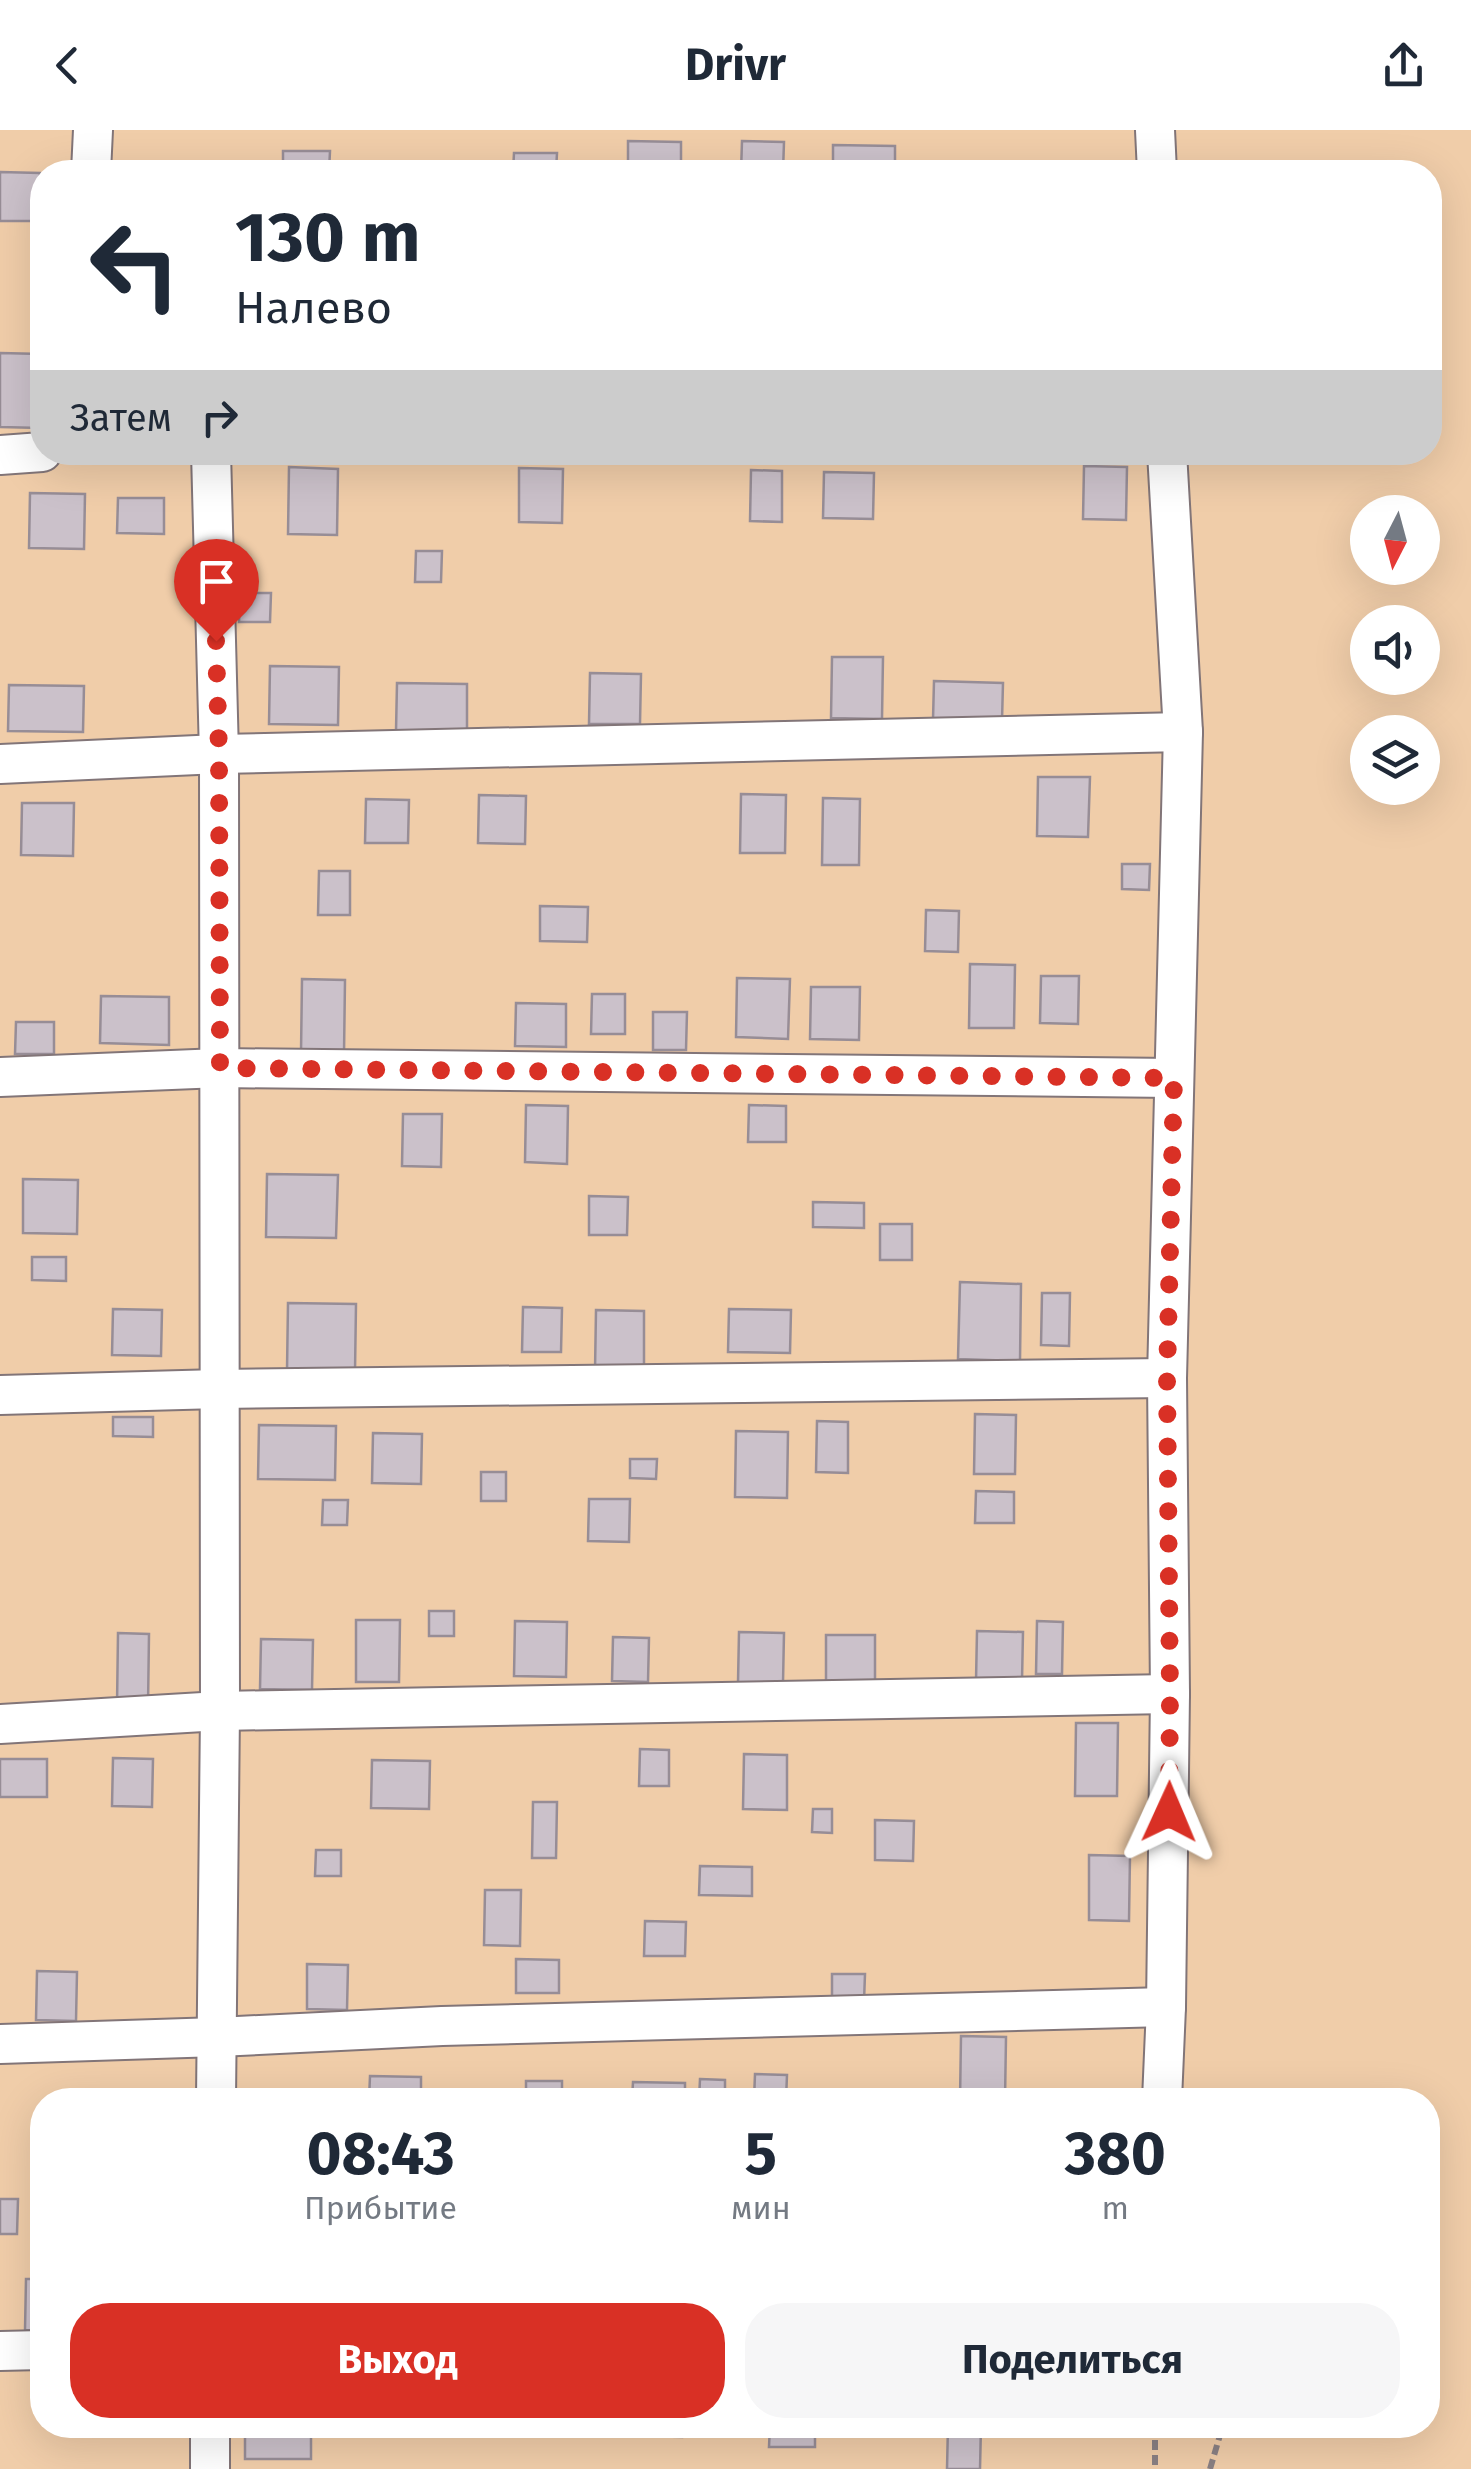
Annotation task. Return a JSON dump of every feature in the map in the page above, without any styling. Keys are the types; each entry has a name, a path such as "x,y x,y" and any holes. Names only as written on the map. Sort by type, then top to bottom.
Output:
{"lane":[{"path":"91,160 92,130"},
{"path":"1156,130 1157,160"},
{"path":"0,455 30,453"},
{"path":"211,465 219,754 220,1068 216,2088"},
{"path":"1163,2088 1170,1694 1167,1378 1183,732 1168,465"},
{"path":"0,764 219,754 1183,732"},
{"path":"0,1077 220,1068 1174,1078"},
{"path":"0,1395 1167,1378"},
{"path":"0,1724 220,1712 1170,1694"},
{"path":"0,2044 442,2026 1166,2007"},
{"path":"0,2351 30,2350"},
{"path":"210,2438 210,2469"}],"path":[{"path":"1155,2438 1155,2469"},
{"path":"1210,2469 1219,2438"}],"shaded area":[{"path":"0,130 1471,130 1471,2469 0,2469"}],"building":[{"path":"628,141 681,142 681,160 628,160"},
{"path":"742,141 784,142 783,160 741,160"},
{"path":"833,145 895,146 895,160 833,160"},
{"path":"283,151 330,151 330,160 283,160"},
{"path":"514,153 557,153 557,160 514,160"},
{"path":"0,172 30,173 30,221 0,221"},
{"path":"0,353 30,354 30,428 0,427"},
{"path":"1084,466 1127,467 1126,520 1083,519"},
{"path":"289,467 338,469 337,535 288,534"},
{"path":"519,468 563,469 562,523 519,522"},
{"path":"751,470 782,471 782,522 750,521"},
{"path":"824,472 874,473 873,519 823,518"},
{"path":"30,493 85,494 84,549 29,548"},
{"path":"118,498 164,498 164,534 117,533"},
{"path":"416,551 442,551 441,582 415,582"},
{"path":"240,593 271,593 270,622 239,622"},
{"path":"832,657 883,657 882,719 831,718"},
{"path":"270,666 339,667 338,725 269,724"},
{"path":"590,673 641,674 640,724 589,724"},
{"path":"934,681 1003,683 1002,721 933,720"},
{"path":"397,683 467,684 467,732 396,731"},
{"path":"9,685 84,686 83,732 8,731"},
{"path":"1038,777 1090,777 1088,837 1037,836"},
{"path":"741,794 786,795 785,853 740,853"},
{"path":"479,795 526,796 525,844 478,843"},
{"path":"823,798 860,799 859,865 822,865"},
{"path":"366,799 409,800 408,843 365,843"},
{"path":"22,803 74,803 73,856 21,855"},
{"path":"1122,864 1150,864 1149,890 1122,889"},
{"path":"319,871 350,871 350,915 318,915"},
{"path":"540,906 588,907 587,942 540,941"},
{"path":"926,910 959,911 958,952 925,951"},
{"path":"970,964 1015,965 1014,1028 969,1028"},
{"path":"1041,976 1079,976 1078,1024 1040,1023"},
{"path":"737,978 790,979 788,1039 736,1037"},
{"path":"302,979 345,980 344,1054 301,1053"},
{"path":"811,987 860,987 859,1040 810,1039"},
{"path":"592,994 625,994 625,1034 591,1034"},
{"path":"101,996 169,997 169,1045 100,1043"},
{"path":"516,1003 566,1004 566,1047 515,1046"},
{"path":"653,1012 687,1012 686,1050 653,1050"},
{"path":"16,1022 54,1022 54,1054 15,1054"},
{"path":"526,1105 568,1106 567,1164 525,1162"},
{"path":"749,1105 786,1106 786,1142 748,1142"},
{"path":"403,1114 442,1114 441,1167 402,1166"},
{"path":"267,1174 338,1175 336,1238 266,1237"},
{"path":"23,1179 78,1180 77,1234 23,1233"},
{"path":"589,1196 628,1197 627,1235 589,1235"},
{"path":"813,1202 864,1203 864,1228 813,1227"},
{"path":"880,1224 912,1224 912,1260 880,1260"},
{"path":"32,1257 66,1257 66,1281 32,1280"},
{"path":"960,1282 1021,1284 1020,1361 958,1359"},
{"path":"1042,1293 1070,1293 1069,1346 1041,1345"},
{"path":"288,1303 356,1304 355,1372 287,1371"},
{"path":"523,1307 562,1308 561,1352 522,1352"},
{"path":"113,1309 162,1310 161,1356 112,1355"},
{"path":"729,1309 791,1310 790,1353 728,1352"},
{"path":"596,1310 644,1311 644,1372 595,1371"},
{"path":"975,1414 1016,1415 1015,1474 974,1474"},
{"path":"113,1417 153,1417 153,1437 113,1436"},
{"path":"817,1421 848,1422 848,1473 816,1472"},
{"path":"259,1425 336,1426 335,1480 258,1479"},
{"path":"736,1431 788,1432 787,1498 735,1497"},
{"path":"373,1433 422,1434 421,1484 372,1483"},
{"path":"630,1459 657,1459 656,1479 630,1478"},
{"path":"481,1472 506,1472 506,1501 481,1501"},
{"path":"976,1491 1014,1492 1014,1523 975,1523"},
{"path":"589,1499 630,1499 629,1542 588,1541"},
{"path":"323,1500 348,1500 347,1525 322,1525"},
{"path":"429,1611 454,1611 454,1636 429,1636"},
{"path":"356,1620 400,1620 399,1682 356,1682"},
{"path":"515,1621 567,1622 566,1677 514,1676"},
{"path":"1037,1621 1063,1622 1062,1674 1036,1674"},
{"path":"977,1631 1023,1632 1022,1681 976,1681"},
{"path":"739,1632 784,1633 783,1683 738,1683"},
{"path":"118,1633 149,1634 148,1707 117,1706"},
{"path":"826,1635 875,1635 875,1688 826,1687"},
{"path":"613,1637 649,1638 648,1682 612,1681"},
{"path":"261,1639 313,1640 312,1690 260,1689"},
{"path":"1076,1723 1118,1723 1117,1796 1075,1796"},
{"path":"640,1749 669,1750 669,1786 639,1786"},
{"path":"744,1754 787,1755 787,1810 743,1809"},
{"path":"113,1758 153,1759 152,1807 112,1806"},
{"path":"0,1759 47,1759 47,1797 0,1797"},
{"path":"372,1760 430,1761 429,1809 371,1808"},
{"path":"533,1802 557,1802 556,1858 532,1858"},
{"path":"813,1809 832,1809 832,1833 812,1832"},
{"path":"875,1820 914,1821 913,1861 875,1860"},
{"path":"316,1850 341,1850 341,1876 315,1876"},
{"path":"1089,1855 1130,1856 1129,1921 1089,1920"},
{"path":"700,1866 752,1867 752,1896 699,1895"},
{"path":"485,1890 521,1890 520,1946 484,1945"},
{"path":"645,1921 686,1922 685,1956 644,1956"},
{"path":"516,1959 559,1960 559,1993 516,1993"},
{"path":"307,1964 348,1965 347,2010 307,2009"},
{"path":"37,1971 77,1972 76,2021 36,2020"},
{"path":"832,1974 865,1974 864,2001 832,2001"},
{"path":"961,2036 1006,2037 1005,2088 960,2088"},
{"path":"755,2074 787,2075 786,2088 754,2088"},
{"path":"370,2076 421,2077 421,2088 370,2088"},
{"path":"700,2079 725,2080 725,2088 700,2088"},
{"path":"526,2081 562,2081 562,2088 526,2088"},
{"path":"633,2082 685,2083 685,2088 633,2088"},
{"path":"0,2199 18,2199 17,2234 0,2234"},
{"path":"26,2279 30,2279 30,2330 25,2330"},
{"path":"245,2438 311,2438 311,2459 245,2459"},
{"path":"769,2438 815,2438 815,2447 769,2447"},
{"path":"948,2438 981,2438 980,2469 947,2469"}],"route":[{"path":"216,641 220,1068 1174,1078 1167,1378 1169,1812"}]}
